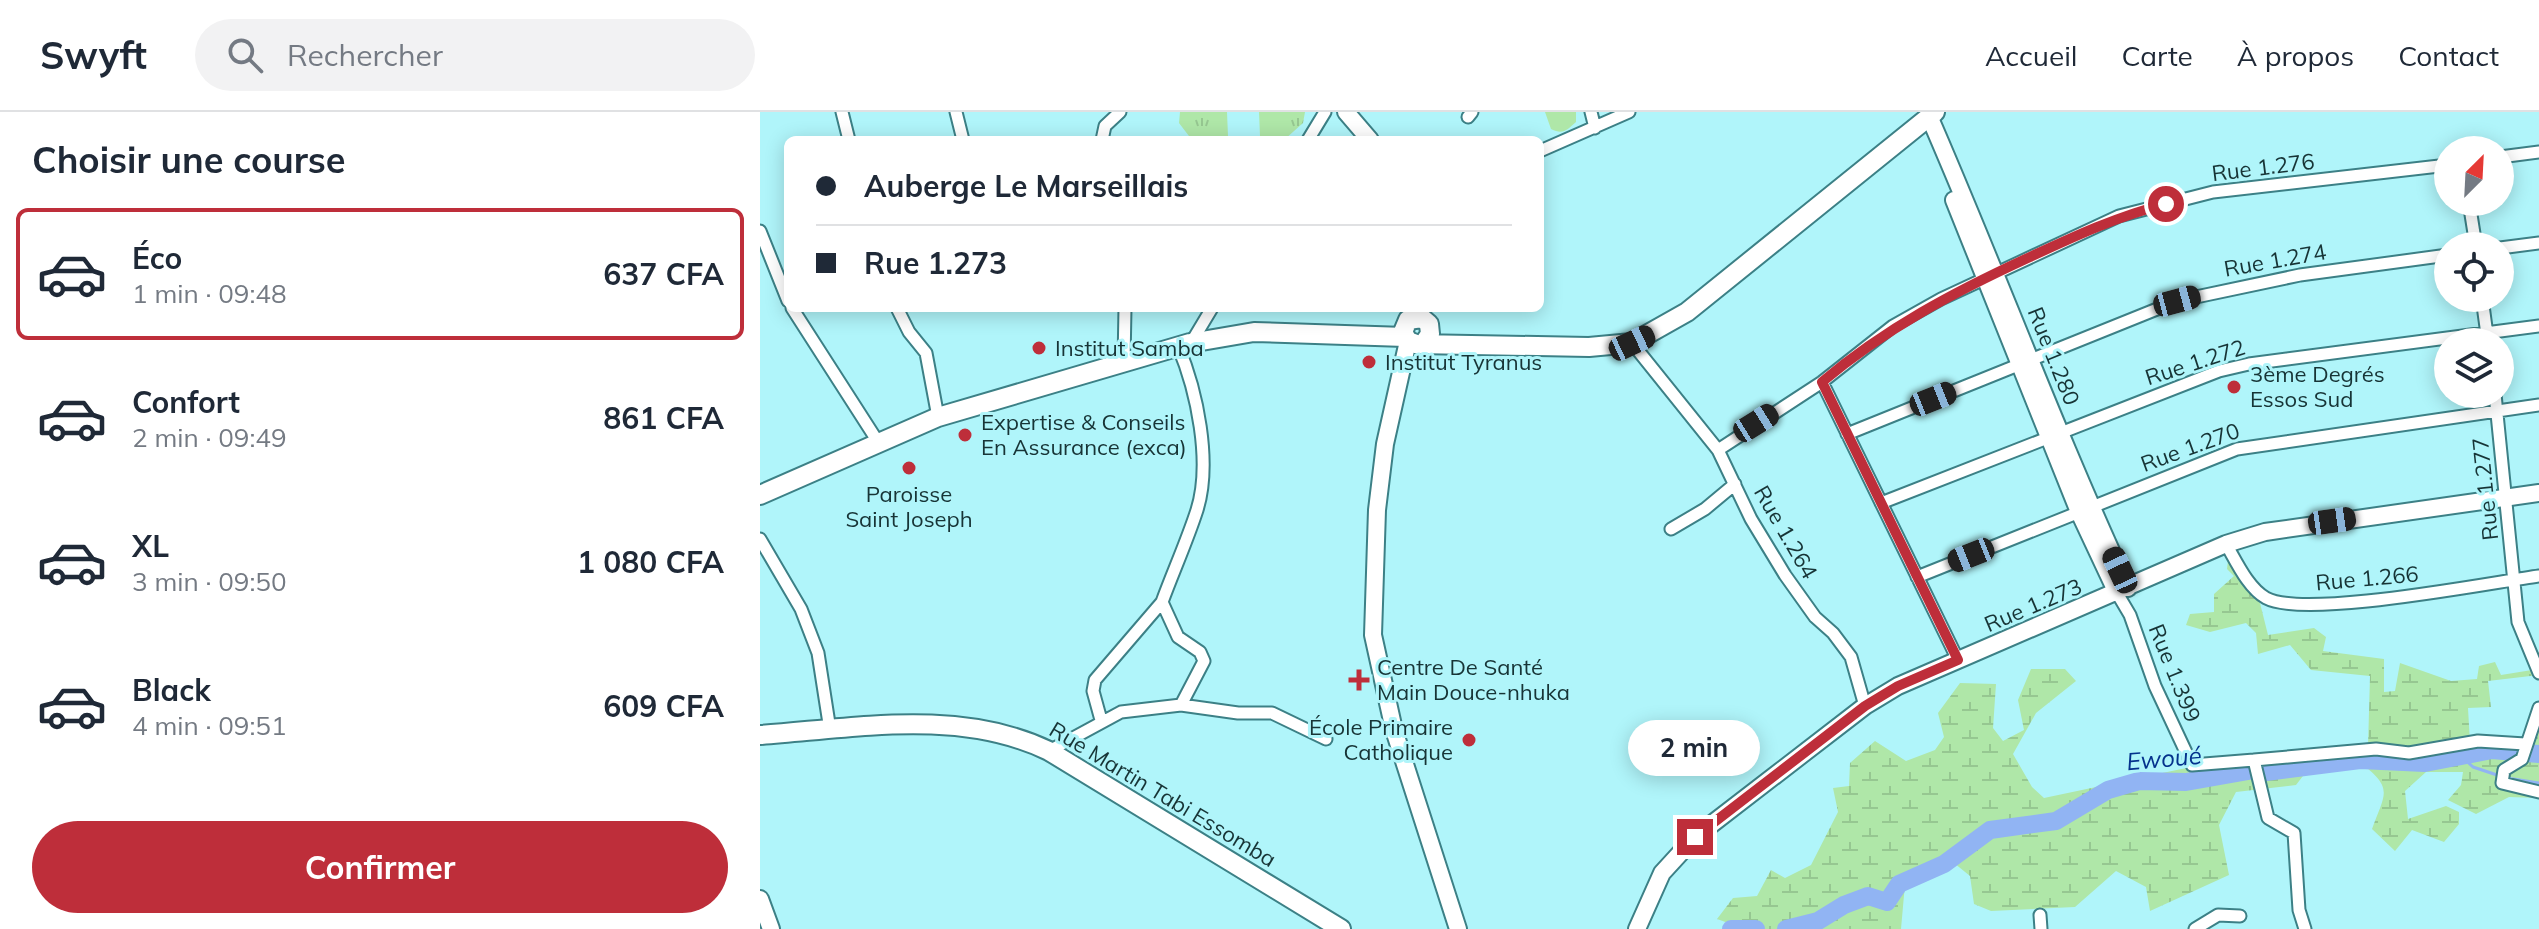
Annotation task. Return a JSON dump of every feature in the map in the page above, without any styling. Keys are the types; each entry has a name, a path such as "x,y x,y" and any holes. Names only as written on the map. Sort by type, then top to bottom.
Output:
{"main road":[{"path":"1346,112 1367,136"},
{"path":"760,495 938,417 1184,345 1254,332 1365,334 1417,325 1465,344 1573,347 1632,343 1681,317 1926,116"},
{"name":"Rue 1.280","path":"1926,116 2084,509 2122,591"},
{"path":"1417,325 1385,444 1377,510 1373,635 1394,730 1458,929"},
{"name":"Rue 1.273","path":"1637,929 1653,887 1672,860 1695,837 1865,706 1898,686 2226,544 2287,526 2539,493"},
{"name":"Rue Martin Tabi Essomba","path":"760,735 952,724 1019,736 1049,751 1341,929"},
{"path":"760,899 771,929"}],"street":[{"path":"842,112 848,136"},
{"path":"956,112 962,136"},
{"path":"1103,136 1105,126 1120,112"},
{"path":"1310,136 1325,112"},
{"path":"1591,112 1595,128"},
{"path":"1544,149 1629,112"},
{"path":"2514,155 2539,152"},
{"name":"Rue 1.276","path":"1718,450 1822,382 1893,326 1990,275 2119,216 2213,192 2434,167"},
{"path":"760,231 784,291"},
{"path":"2514,246 2539,243"},
{"name":"Rue 1.274","path":"1847,434 2143,312 2211,292 2300,275 2434,257"},
{"path":"795,312 880,445"},
{"path":"899,312 909,332 926,353 938,417"},
{"path":"1124,362 1125,312"},
{"path":"1101,720 1093,691 1095,680 1162,602 1197,510 1202,444 1184,345 1209,312"},
{"name":"Rue 1.272","path":"2514,331 2539,326"},
{"name":"Rue 1.264","path":"1632,343 1718,450 1751,519 1785,575 1815,617 1833,633 1851,657 1865,706"},
{"name":"Rue 1.272","path":"1881,503 2194,379 2249,364 2434,343"},
{"path":"1822,382 1958,660"},
{"name":"Rue 1.270","path":"1917,577 2237,449 2539,405"},
{"name":"Rue 1.277","path":"2497,408 2521,634 2539,673"},
{"path":"1671,529 1705,509 1735,484"},
{"path":"760,539 801,609 818,653 830,730"},
{"name":"Rue 1.266","path":"2226,544 2255,589 2266,598 2280,602 2331,603 2460,589 2539,576"},
{"name":"Rue 1.280","path":"2122,591 2130,615"},
{"path":"1162,602 1178,637 1200,652 1204,661 1181,705"},
{"name":"Rue 1.399","path":"2130,615 2155,686 2192,765 2254,762"},
{"path":"1049,751 1101,720 1121,712 1181,705 1238,713 1272,713 1326,739"},
{"path":"2539,708 2522,759 2504,770 2502,783 2539,792"},
{"path":"2305,929 2299,910 2294,833 2268,818 2254,762 2376,749 2409,753 2478,741 2525,744"},
{"path":"2040,915 2041,929"},
{"path":"2195,929 2218,915 2240,916"}],"green space":[{"path":"1180,112 1227,112 1228,136 1189,136 1179,123"},
{"path":"1259,112 1305,112 1303,123 1288,136 1260,136"},
{"path":"1545,112 1576,112 1576,122 1565,131 1555,131 1551,129"},
{"path":"2228,561 2260,603 2268,635 2314,628 2326,637 2323,651 2384,659 2384,692 2395,691 2400,663 2451,681 2477,679 2479,666 2495,662 2501,675 2532,670 2534,653 2539,652 2539,675 2488,681 2491,707 2468,708 2470,743 2528,747 2539,720 2539,798 2509,797 2476,814 2448,800 2461,785 2463,772 2426,772 2405,791 2408,819 2446,806 2459,812 2459,824 2444,842 2412,830 2395,851 2372,829 2384,792 2378,779 2361,763 2306,772 2296,785 2236,792 2219,825 2229,875 2150,911 2146,887 2116,871 2075,907 1991,911 1974,904 1970,876 1954,863 1905,884 1901,929 1745,929 1717,919 1733,898 1757,896 1771,870 1785,878 1811,865 1838,812 1833,788 1849,786 1850,763 1875,741 1906,761 1935,750 1944,737 1938,713 1960,683 1996,684 1993,728 2003,741 2024,730 2018,700 2031,669 2065,669 2076,681 2036,713 2013,754 2032,787 2044,798 2186,768 2362,754 2368,747 2370,676 2311,670 2290,645 2258,654 2256,633 2246,623 2210,632 2186,625 2190,614 2214,612 2214,594 2234,576 2227,569"}],"waterway":[{"name":"Ewoué","path":"1786,929 1818,921 1844,905 1868,896 1887,902 1899,884 1944,864 1990,830 2056,821 2108,790 2139,781 2186,782 2254,770 2266,772 2360,760 2425,763 2492,750 2539,754"},
{"path":"2462,757 2473,767 2500,776"},
{"path":"2507,778 2539,783"},
{"name":"Ewoué","path":"1731,929 1756,929"}],"place":[{"name":"Institut Samba","path":"1039,348"},
{"name":"Institut Tyranus","path":"1369,362"},
{"name":"3ème Degrés Essos Sud","path":"2234,387"},
{"name":"Expertise & Conseils En Assurance (exca)","path":"965,435"},
{"name":"Paroisse Saint Joseph","path":"909,468"},
{"name":"Centre De Santé Main Douce-nhuka","path":"1359,680"},
{"name":"École Primaire Catholique","path":"1469,740"}],"route":[{"path":"1695,837 1865,706 1898,686 1958,660 1822,382 1893,326 1941,299 2119,216 2166,204"}]}
